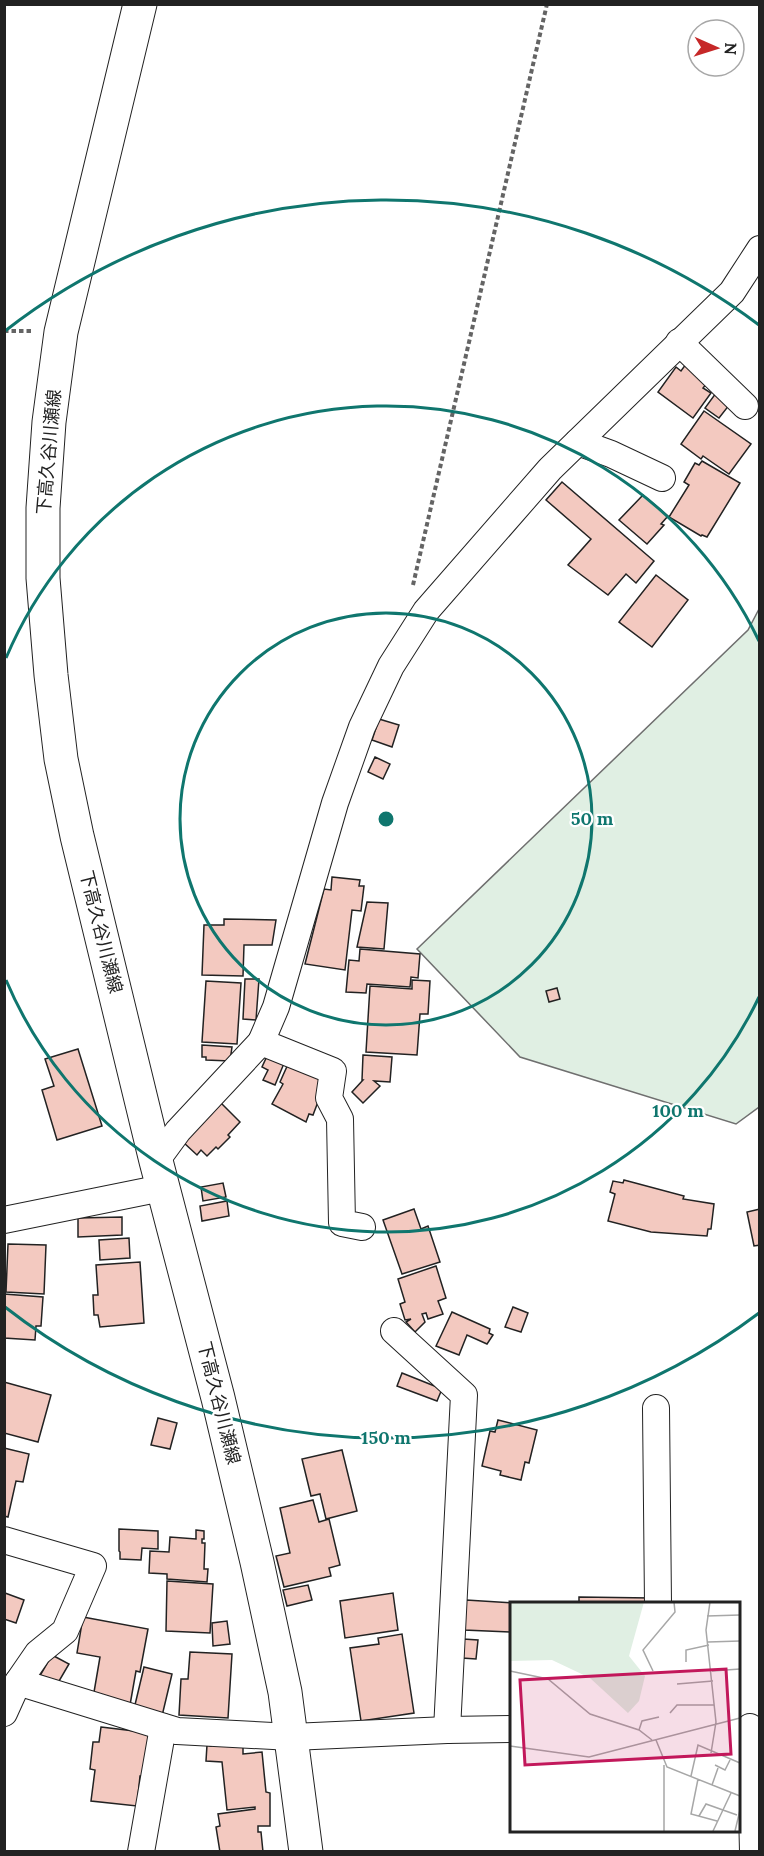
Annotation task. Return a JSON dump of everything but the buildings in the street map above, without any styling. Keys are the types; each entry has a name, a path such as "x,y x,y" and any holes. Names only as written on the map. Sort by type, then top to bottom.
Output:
{"main road":[{"name":"下高久谷川瀬線","path":"140,4 61,332 49,422 43,578 51,675 61,759 77,836 257,1562 285,1692 306,1851"}],"street":[{"path":"4,1220 159,1174 178,1131 261,1042 276,1007 335,803 362,727 391,666 426,611 549,469 732,292 759,249"},
{"path":"679,342 745,406"},
{"path":"578,442 611,454 662,478"},
{"path":"261,1042 333,1071 329,1098 340,1119 342,1223 362,1227"},
{"path":"394,1331 464,1395 447,1730"},
{"path":"656,1408 658,1602"},
{"path":"4,1540 93,1566 65,1631 38,1653 18,1682 4,1713"},
{"path":"18,1682 177,1731 292,1737 510,1729"},
{"path":"141,1851 163,1727"},
{"path":"749,1727 753,1851"}],"path":[{"path":"426,611 412,587 547,4"}],"green space":[{"path":"759,609 759,1107 736,1124 520,1057 417,949 748,630"}]}
